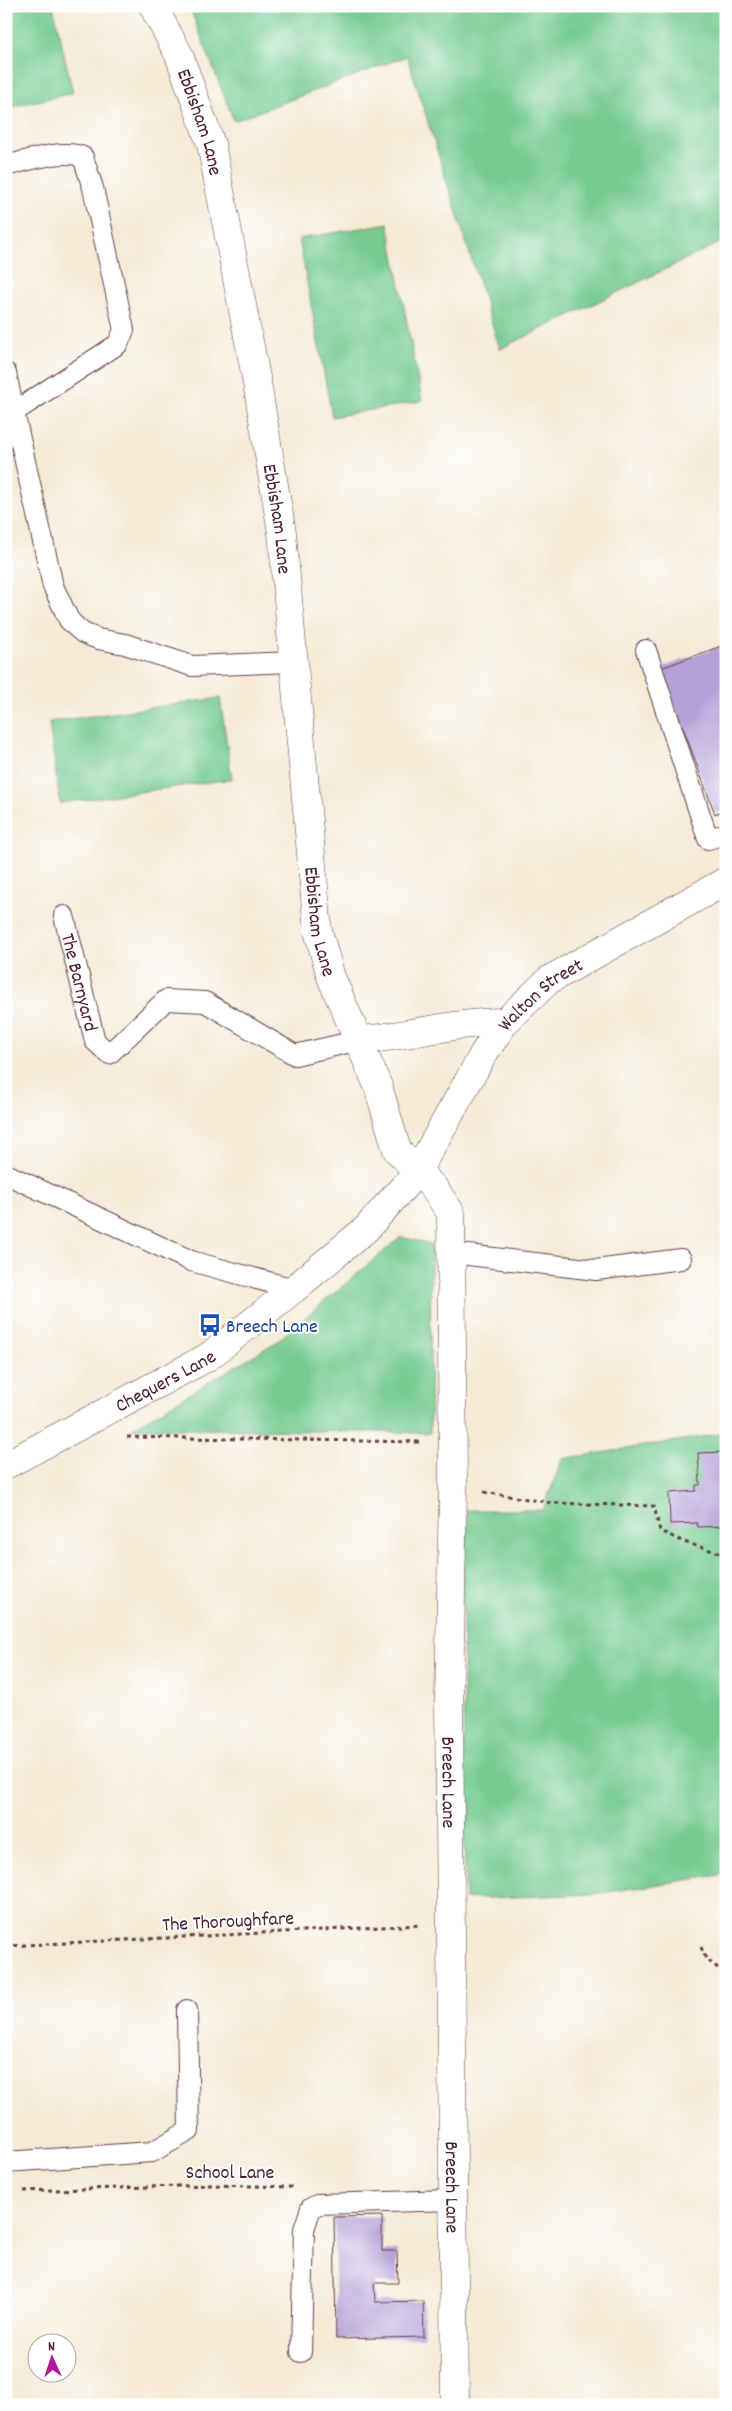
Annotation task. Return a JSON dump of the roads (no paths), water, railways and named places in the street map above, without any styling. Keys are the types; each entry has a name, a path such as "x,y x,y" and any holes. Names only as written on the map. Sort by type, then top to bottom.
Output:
{"street":[{"name":"Ebbisham Lane","path":"153,6 179,55 210,144 255,373 280,524 318,932 331,977 360,1040 378,1086 397,1150 417,1172"},
{"name":"Walton Street","path":"417,1172 484,1053 506,1022 548,980 726,881"},
{"path":"360,1040 387,1038 474,1022 506,1022"},
{"name":"Breech Lane","path":"417,1172 433,1187 451,1213 453,1487 449,1700 455,2405"},
{"name":"Chequers Lane","path":"6,1465 208,1357 294,1289 366,1228 417,1172"}],"lane":[{"path":"6,166 57,155 76,154 83,157 93,188 124,330 118,344 10,413"},
{"path":"6,373 10,413 53,586 70,620 76,627 98,639 125,644 192,666 294,662"},
{"path":"646,650 708,839 726,834"},
{"name":"The Barnyard","path":"64,916 95,1040 109,1054 166,1000 205,1002 295,1055 360,1040"},
{"path":"6,1174 191,1261 294,1289"},
{"path":"451,1253 596,1270 681,1259"},
{"path":"6,2162 152,2152 188,2131 187,2010"},
{"path":"301,2352 304,2229 311,2208 319,2204 453,2200"}],"place":[{"name":"Breech Lane","path":"210,1325"}]}
